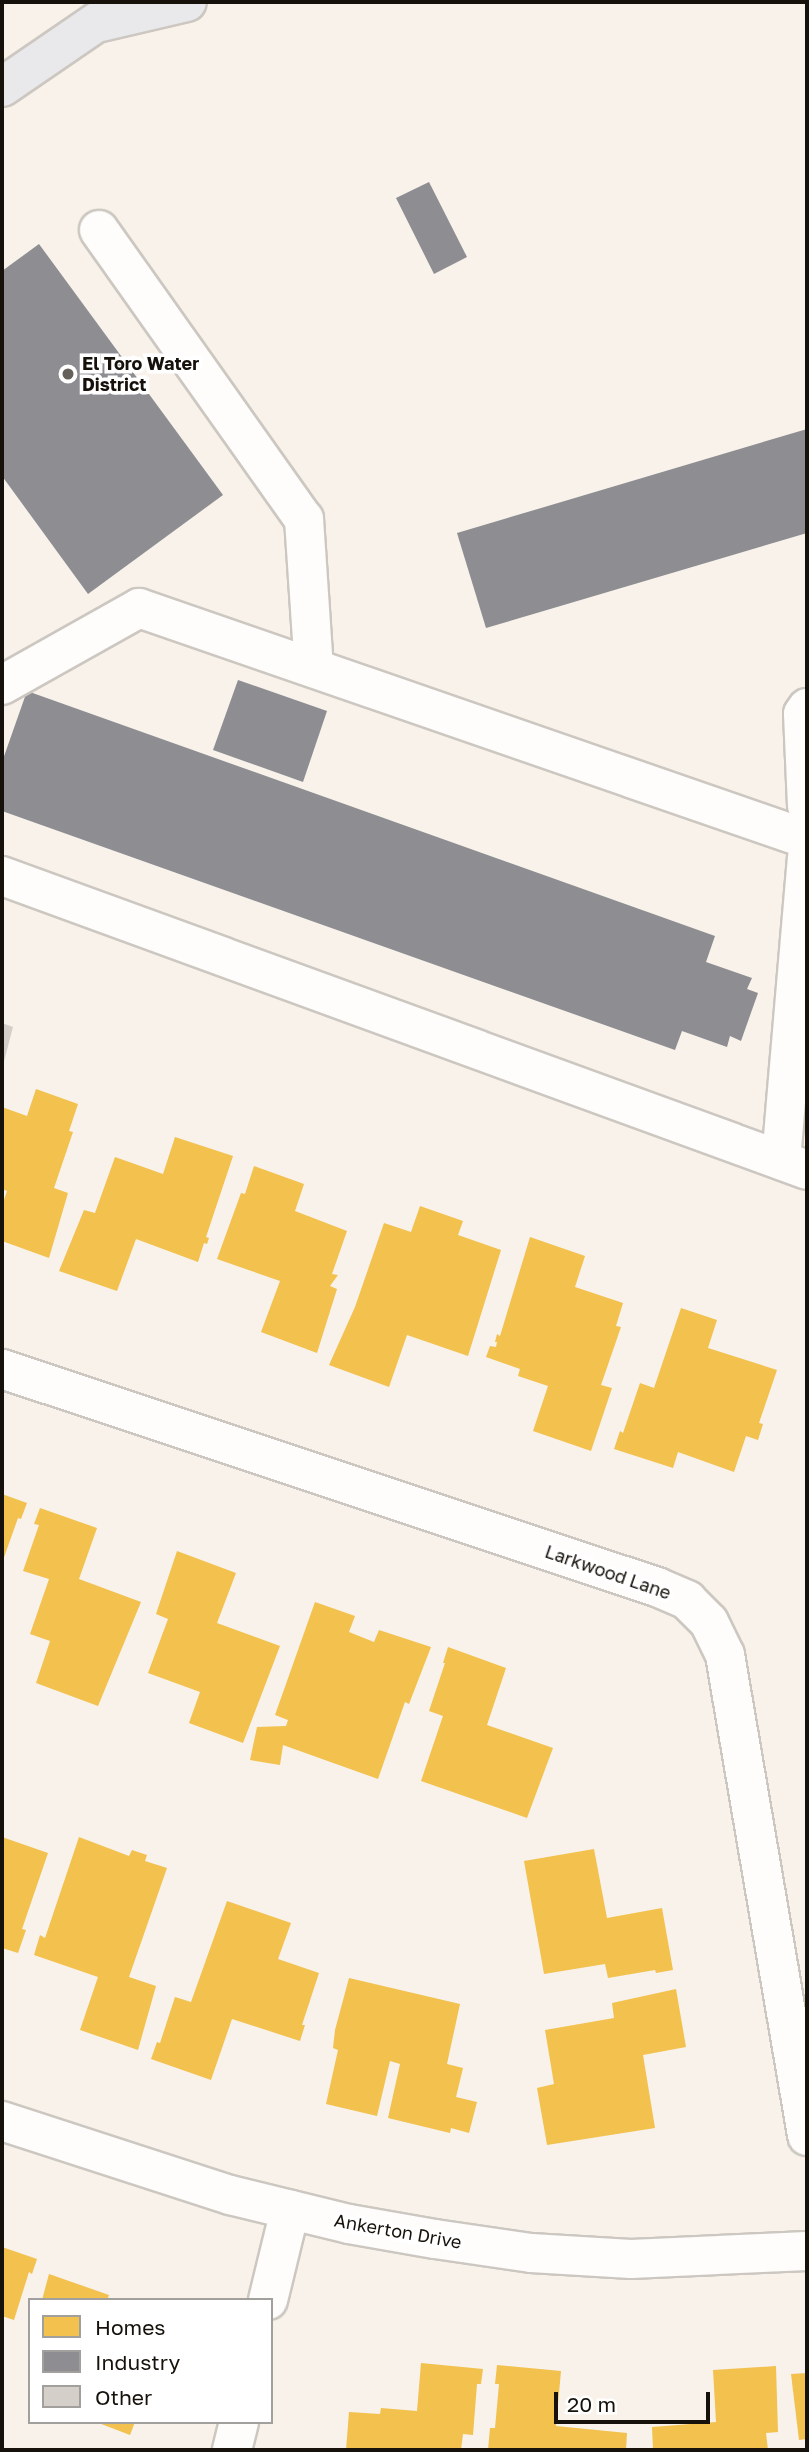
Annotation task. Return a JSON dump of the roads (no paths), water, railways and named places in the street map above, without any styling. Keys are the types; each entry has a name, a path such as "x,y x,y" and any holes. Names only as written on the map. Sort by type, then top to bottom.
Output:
{"main road":[{"path":"2,88 111,12 187,2"}],"street":[{"path":"99,230 304,519 314,668"},
{"path":"2,685 139,608 807,839"},
{"path":"807,708 803,714 807,806"},
{"path":"2,876 794,1165 807,858"},
{"name":"Larkwood Lane","path":"2,1369 657,1587 687,1600 709,1622 725,1655 807,2136"},
{"name":"Ankerton Drive","path":"2,2121 129,2164 290,2210 373,2228 531,2253 631,2259 807,2250"},
{"path":"268,2298 290,2210"},
{"path":"232,2450 238,2424"}],"place":[{"name":"El Toro Water District","path":"68,374"}]}
